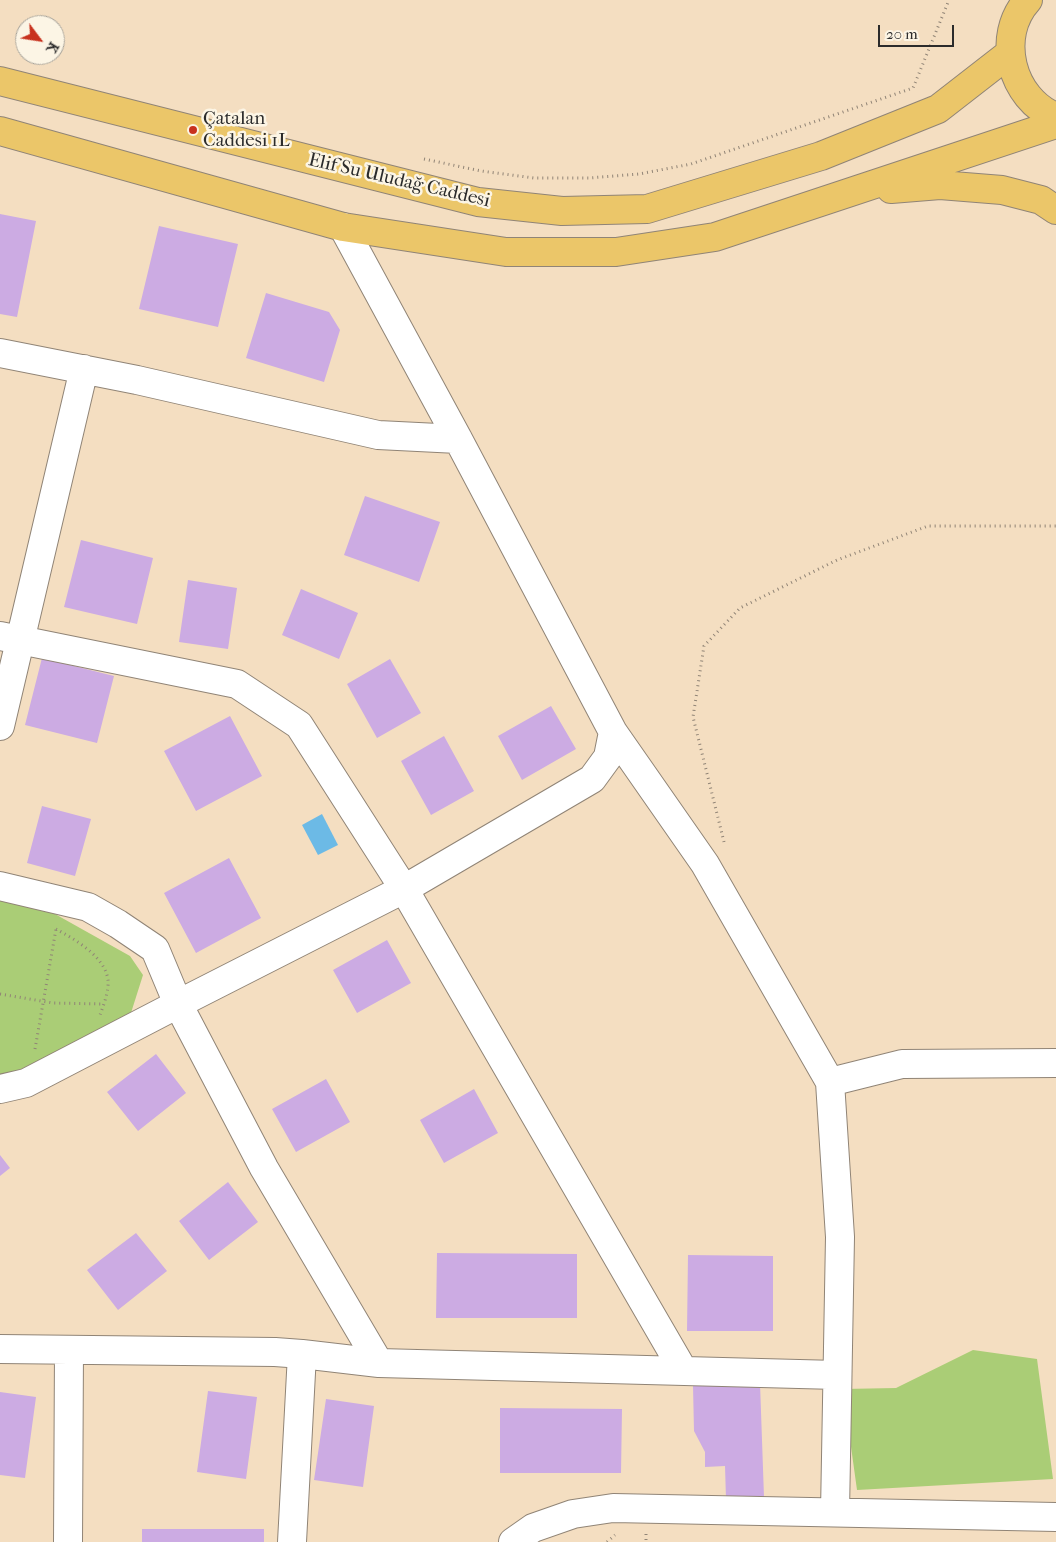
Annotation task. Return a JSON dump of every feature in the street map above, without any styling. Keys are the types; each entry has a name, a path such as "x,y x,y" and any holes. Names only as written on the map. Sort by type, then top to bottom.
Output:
{"main road":[{"path":"1028,0 1022,6 1013,29 1010,53 1016,77 1028,97 1046,113 1056,117"},
{"name":"Elif Su Uludağ Caddesi","path":"0,81 478,202 562,211 647,209 821,156 938,109 1010,53"},
{"path":"0,131 343,227 506,252 616,252 715,237 1056,124"},
{"path":"847,193 940,185 984,188 1002,190 1040,200 1056,210"}],"street":[{"path":"343,227 458,439 612,732 705,864 830,1082 840,1237 835,1512"},
{"path":"0,352 137,380 378,435 458,439"},
{"path":"0,726 10,638 84,369"},
{"path":"10,638 237,684 299,725 404,889 683,1370"},
{"path":"0,1089 26,1083 404,889 592,779 608,756 612,732"},
{"path":"0,886 88,907 118,924 155,950 178,1004 264,1168 379,1363"},
{"path":"830,1082 902,1064 1056,1063"},
{"path":"0,1349 302,1354 379,1363 837,1375"},
{"path":"68,1542 69,1350"},
{"path":"292,1542 302,1354"},
{"path":"513,1542 533,1528 573,1514 613,1508 1056,1517"}],"path":[{"path":"423,158 481,171 534,178 589,178 639,174 691,164 912,88 949,0"},
{"path":"725,848 693,718 704,646 740,608 837,560 928,526 1056,526"},
{"path":"48,926 85,946 99,961 108,979 104,1004 99,1018"},
{"path":"33,1058 56,929"},
{"path":"0,994 53,1003 104,1004"}],"green space":[{"path":"0,899 55,914 130,956 143,975 130,1016 7,1076 0,1076"},
{"path":"973,1350 1037,1359 1053,1479 857,1490 843,1389 896,1388"}],"water":[{"path":"322,814 338,845 318,855 302,825"}],"building":[{"path":"0,214 36,221 17,317 0,314"},
{"path":"159,226 238,244 218,327 139,309"},
{"path":"266,293 329,312 340,330 324,382 246,358"},
{"path":"365,496 440,522 419,582 344,555"},
{"path":"81,540 153,558 137,624 64,607"},
{"path":"188,580 237,588 228,649 179,642"},
{"path":"301,589 358,613 339,659 282,635"},
{"path":"42,658 114,676 97,743 25,725"},
{"path":"390,659 421,713 377,738 347,684"},
{"path":"551,706 576,749 522,780 498,736"},
{"path":"230,716 262,776 196,811 164,751"},
{"path":"444,736 474,791 431,815 401,761"},
{"path":"42,806 91,819 75,876 27,863"},
{"path":"229,858 261,918 196,953 164,893"},
{"path":"387,940 411,983 357,1013 333,970"},
{"path":"156,1054 186,1093 138,1131 107,1092"},
{"path":"326,1079 350,1122 296,1152 272,1109"},
{"path":"474,1089 498,1133 444,1163 420,1120"},
{"path":"0,1155 10,1168 0,1176"},
{"path":"228,1182 258,1222 209,1260 179,1221"},
{"path":"136,1233 167,1271 118,1310 87,1270"},
{"path":"437,1253 577,1254 577,1318 436,1318"},
{"path":"688,1255 773,1256 773,1331 687,1331"},
{"path":"760,1383 764,1497 726,1499 725,1466 705,1467 705,1452 694,1431 693,1386"},
{"path":"208,1391 257,1397 246,1479 197,1472"},
{"path":"0,1392 36,1397 25,1478 0,1475"},
{"path":"326,1399 374,1406 363,1487 314,1480"},
{"path":"500,1408 622,1409 621,1473 500,1473"},
{"path":"142,1529 264,1529 264,1542 142,1542"}],"place":[{"name":"Çatalan Caddesi 1L","path":"193,130"}]}
